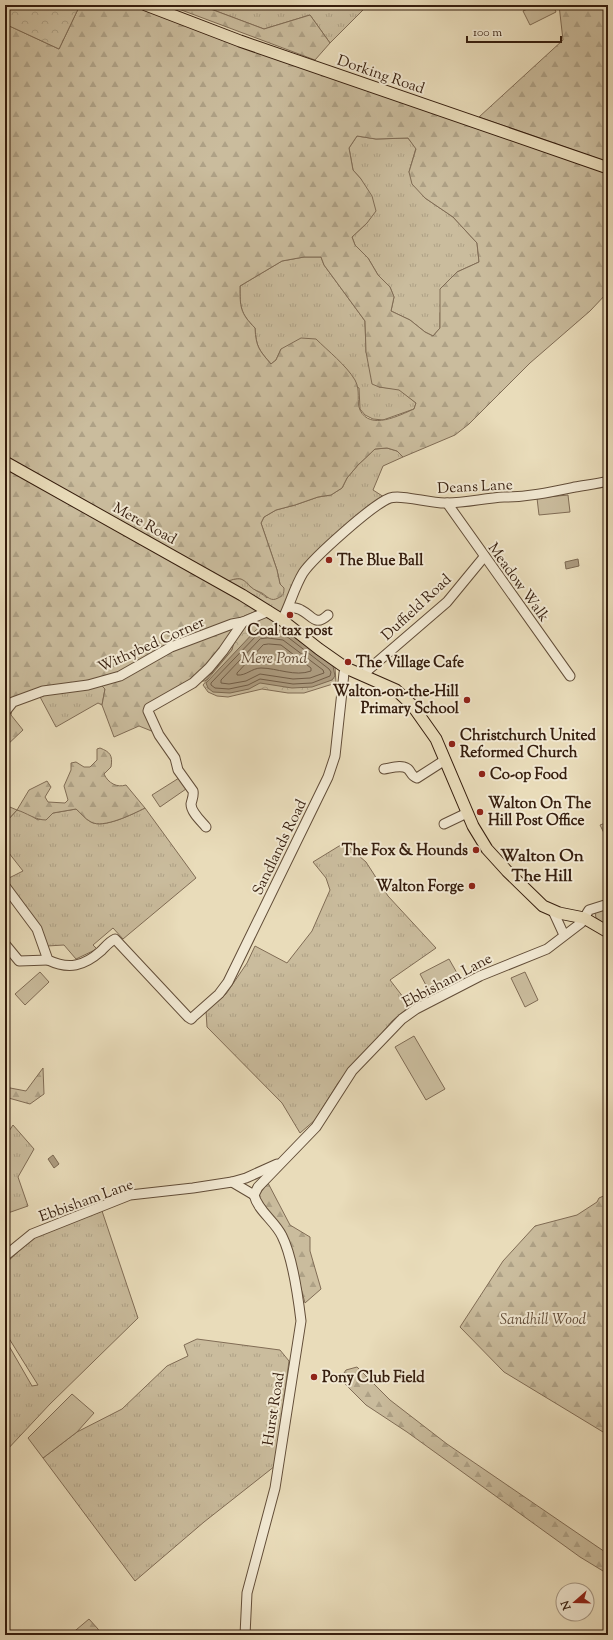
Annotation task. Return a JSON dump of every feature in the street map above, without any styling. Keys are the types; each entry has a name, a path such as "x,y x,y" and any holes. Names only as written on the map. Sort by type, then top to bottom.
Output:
{"main road":[{"name":"Dorking Road","path":"146,5 240,40 608,168"},
{"name":"Mere Road","path":"5,462 269,611 318,649 346,668 391,687 408,701 436,739 467,813 487,849 507,872 543,906 553,911"},
{"path":"553,911 584,918 608,932"}],"street":[{"name":"Deans Lane","path":"282,620 289,607 295,588 311,563 354,524 384,501 391,498 447,503 528,496 608,481"},
{"name":"Meadow Walk","path":"447,503 570,676"},
{"name":"Duffield Road","path":"363,676 373,665 447,602 484,557"},
{"path":"289,607 300,609 317,620 321,620 328,615"},
{"name":"Withybed Corner","path":"5,712 13,702 43,691 88,685 120,676 171,647 269,611"},
{"path":"206,827 192,809 191,805 194,795 193,790 178,770 175,758 159,735 148,711 149,708 193,683 209,668 224,651 242,622"},
{"name":"Sandlands Road","path":"48,960 59,965 66,966 82,964 100,952 113,940 118,940 191,1019 220,994 228,982 328,777 335,756 344,673 346,668"},
{"path":"384,769 402,767 407,768 413,777 417,778 445,760"},
{"path":"444,824 467,813"},
{"path":"5,886 37,929 48,960 20,961 5,944"},
{"name":"Ebbisham Lane","path":"256,1191 316,1127 352,1071 402,1019 416,1009 480,976 547,949 581,923 589,910 608,904"},
{"path":"553,911 564,936"},
{"name":"Ebbisham Lane","path":"5,1256 32,1234 130,1195 232,1182 246,1178 282,1162"},
{"path":"246,1178 256,1191"},
{"path":"232,1182 256,1191"},
{"name":"Hurst Road","path":"245,1635 247,1593 275,1488 301,1321 298,1294 282,1236 274,1223 256,1204 256,1191"}],"green space":[{"path":"5,5 80,5 59,49 5,24"},
{"path":"80,5 132,5 225,40 608,173 608,292 590,311 530,363 469,424 455,435 403,457 397,451 387,448 375,449 347,478 342,488 331,495 318,497 276,510 264,517 261,523 277,570 280,584 284,588 281,596 276,599 270,598 253,589 241,579 226,582 5,457 5,24 59,49","holes":["357,136 376,139 408,138 416,149 409,172 412,184 425,198 453,217 477,243 479,262 457,272 440,289 440,328 433,336 425,332 410,320 391,311 394,297 390,287 378,275 368,258 355,245 352,237 367,223 376,211 372,196 353,170 349,148","304,257 321,257 324,265 365,321 366,352 372,384 379,387 399,390 416,403 414,409 386,420 371,420 365,416 359,407 358,388 355,380 342,364 316,339 301,338 281,349 276,360 271,364 264,355 257,344 255,328 246,318 242,309 240,286 282,261"]},
{"path":"168,5 200,5 264,29 310,15 330,43 315,60"},
{"path":"200,5 368,5 330,43 310,15 264,29"},
{"path":"536,5 553,5 556,12 530,25 523,11"},
{"path":"559,5 608,5 608,162 479,117 563,40"},
{"path":"357,136 376,139 408,138 416,148 409,172 425,198 453,217 477,243 479,262 457,272 440,313 440,328 433,336 425,332 410,320 391,311 394,297 390,287 378,275 368,258 355,245 352,237 367,223 361,179 353,170 349,148"},
{"path":"304,257 321,257 324,265 365,321 366,352 379,387 399,389 416,403 414,409 383,420 373,419 365,415 360,409 359,388 281,349 276,360 271,364 264,355 257,344 255,328 246,318 242,309 240,286 282,261"},
{"path":"387,448 397,451 403,457 383,466 373,490 384,497 354,518 309,559 299,574 282,612 279,613 226,582 234,579 245,580 250,587 267,598 280,584 277,570 261,523 264,517 276,510 318,497 331,495 342,488 347,478 358,465 375,449"},
{"path":"5,467 259,610 244,616 232,650 205,681 192,681 151,705 154,732 139,726 114,737 102,705 105,689 99,683 13,702 11,715 23,730 5,747"},
{"path":"568,495 570,512 539,515 537,498"},
{"name":"Mere Pond","path":"264,617 273,619 335,667 336,683 304,693 288,693 262,689 228,697 217,696 208,692 203,685 232,650 235,638 244,626"},
{"path":"99,683 105,689 102,705 98,703 56,727 39,695"},
{"path":"100,748 110,754 112,760 111,767 104,774 106,777 113,784 119,786 126,785 145,808 118,820 103,824 91,822 76,809 53,813 46,820 35,818 17,810 29,790 47,781 51,787 45,797 48,802 65,803 68,800 64,786 71,770 71,763 76,762 84,767 90,767 97,760 97,749"},
{"path":"179,778 186,789 160,807 152,795"},
{"path":"5,805 17,810 5,823"},
{"path":"145,808 196,878 123,939 113,928 93,945 97,949 76,959 64,945 47,946 34,919 5,880 23,871 5,848 5,823 17,810 25,812 38,820 53,813 76,809 91,822 103,824 118,820"},
{"path":"608,822 608,841 600,825"},
{"path":"344,843 366,862 388,896 436,948 390,980 410,1006 392,1021 373,1044 356,1061 338,1083 315,1120 300,1133 282,1103 207,1027 206,1011 226,994 247,963 255,946 287,963 312,931 330,890 326,878 313,862"},
{"path":"608,909 608,926 596,918 595,912"},
{"path":"449,959 457,973 428,989 420,974"},
{"path":"40,972 49,982 25,1005 15,994"},
{"path":"525,972 538,1000 525,1007 511,978"},
{"path":"414,1036 445,1089 426,1100 395,1047"},
{"path":"43,1068 44,1094 30,1104 5,1097 5,1087 26,1091"},
{"path":"13,1125 34,1149 18,1177 28,1206 5,1214 5,1137"},
{"path":"268,1183 290,1225 310,1237 310,1251 321,1289 305,1303 289,1244 274,1218 258,1196"},
{"name":"Sandhill Wood","path":"608,1194 608,1435 504,1372 460,1327 503,1261 535,1226 577,1215 597,1202 599,1198"},
{"path":"102,1211 138,1318 50,1404 5,1452 5,1339 32,1386 38,1385 5,1332 5,1264 34,1237"},
{"path":"197,1339 280,1350 289,1361 275,1466 204,1522 135,1581 43,1458 77,1432 122,1409 167,1366 188,1356 184,1345"},
{"path":"357,1367 390,1400 447,1444 608,1554 608,1574 580,1557 407,1432 366,1405 340,1379 346,1370"},
{"path":"72,1394 94,1413 77,1432 43,1458 28,1438"},
{"path":"89,1619 101,1635 70,1635"}],"water":[{"path":"578,559 579,566 566,569 565,562"},
{"name":"Mere Pond","path":"268,629 286,631 333,666 335,676 332,680 312,687 292,688 260,683 249,689 230,693 213,692 208,688 206,683 256,630"},
{"path":"53,1155 59,1164 54,1168 48,1159"}],"place":[{"name":"The Blue Ball","path":"329,560"},
{"name":"Coal tax post","path":"290,615"},
{"name":"The Village Cafe","path":"348,662"},
{"name":"Walton-on-the-Hill Primary School","path":"467,700"},
{"name":"Christchurch United Reformed Church","path":"452,744"},
{"name":"Co-op Food","path":"482,774"},
{"name":"Walton On The Hill Post Office","path":"480,812"},
{"name":"The Fox & Hounds","path":"476,850"},
{"name":"Walton Forge","path":"472,886"},
{"name":"Pony Club Field","path":"314,1377"}],"district":[{"name":"Walton On The Hill","path":"542,865"}]}
